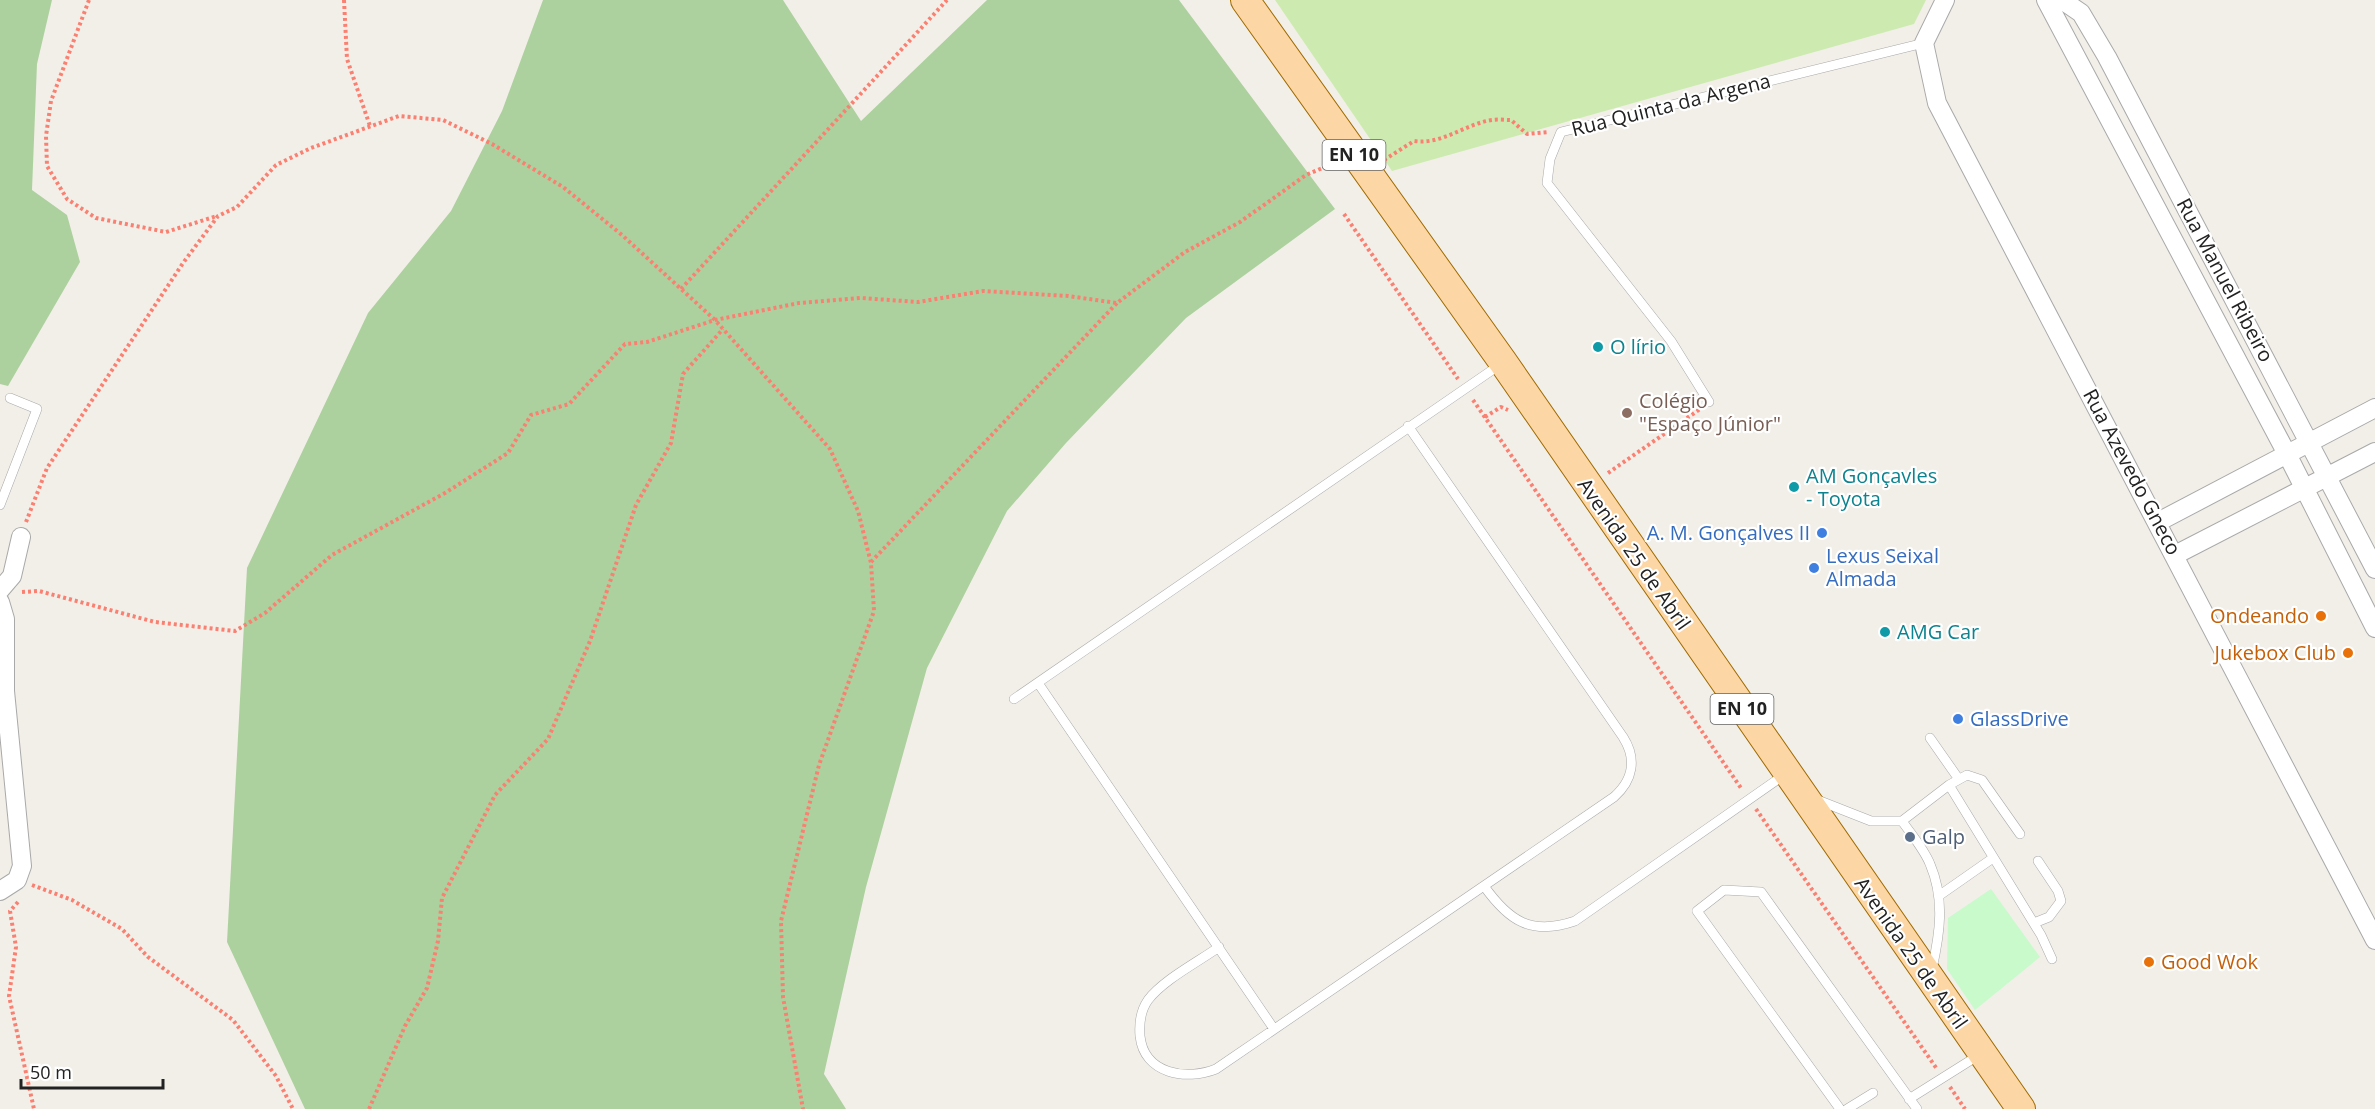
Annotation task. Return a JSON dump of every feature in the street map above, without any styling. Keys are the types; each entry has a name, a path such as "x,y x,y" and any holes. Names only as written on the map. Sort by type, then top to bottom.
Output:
{"main road":[{"name":"Avenida 25 de Abril","path":"1245,0 1503,362 1587,487 2021,1109"}],"street":[{"path":"1924,43 1945,0"},
{"path":"2046,0 2287,454 2375,628"},
{"name":"Rua Manuel Ribeiro","path":"2062,0 2081,13 2107,57 2375,569"},
{"name":"Rua Azevedo Gneco","path":"1924,43 1937,103 2375,940"},
{"path":"2158,522 2375,408"},
{"path":"2175,555 2326,475 2375,452"},
{"path":"0,590 12,576 21,537"},
{"path":"0,602 5,619 5,691 22,854 22,866 17,880 0,891"}],"lane":[{"name":"Rua Quinta da Argena","path":"1709,402 1671,341 1547,183 1550,159 1561,132 1924,43"},
{"path":"1014,699 1503,362"},
{"path":"0,506 37,409 10,398"},
{"path":"1219,947 1157,991 1147,1001 1141,1015 1139,1029 1141,1044 1147,1057 1159,1067 1172,1073 1203,1074 1216,1070 1619,792 1629,779 1631,753 1623,737 1408,426"},
{"path":"1038,683 1274,1029"},
{"path":"1930,738 1958,778"},
{"path":"1484,886 1506,913 1523,923 1543,927 1565,925 1584,916 1749,800 1793,783 1871,821 1902,821 1958,778 1967,775 1982,780 2020,834"},
{"path":"1949,785 2034,923 2052,959"},
{"path":"1902,821 1930,862 1940,895 1940,936 1930,980"},
{"path":"1940,895 1993,858"},
{"path":"2034,923 2049,917 2061,901 2058,891 2038,861"},
{"path":"1840,1109 1697,911 1724,890 1761,892 1917,1109"},
{"path":"1909,1098 1981,1053"},
{"path":"1847,1109 1873,1093"}],"path":[{"path":"89,0 51,101 46,136 47,166 67,199 96,218 166,232 218,216 237,207 276,165 311,148 399,116 443,120 492,144 563,186 622,235 715,320 830,449 858,511 871,563 874,611 819,765 781,921 783,997 803,1109"},
{"path":"344,0 347,59 370,126"},
{"path":"681,290 947,0"},
{"path":"1382,161 1414,141 1424,142 1443,137 1491,120 1511,120 1527,134 1561,132"},
{"path":"871,563 1117,303 1185,252 1240,222 1306,175 1354,155"},
{"path":"1344,214 1965,1109"},
{"path":"21,537 47,468 183,263 218,216"},
{"path":"20,592 39,591 155,622 235,631 265,613 332,555 445,493 508,453 531,415 569,404 625,344 656,339 715,320 799,303 861,298 918,302 983,291 1068,296 1117,303"},
{"path":"369,1109 405,1026 427,988 438,941 442,898 495,795 548,739 590,641 636,504 671,443 683,374 723,329"},
{"path":"1587,487 1709,402"},
{"path":"17,880 22,897 10,911 16,947 9,996 34,1109"},
{"path":"17,880 72,900 122,928 148,957 233,1020 276,1076 293,1109"}],"green space":[{"path":"0,0 52,0 37,64 32,190 67,215 80,262 8,386 0,384"},
{"path":"543,0 783,0 861,121 987,0 1179,0 1335,209 1186,318 1066,443 1007,511 927,668 866,887 824,1074 846,1109 305,1109 227,942 247,568 368,313 451,211 502,111"},
{"path":"1275,0 1926,0 1914,24 1392,171"},
{"path":"1991,889 2040,957 1975,1010 1947,969 1948,918"}],"place":[{"name":"O lírio","path":"1598,347"},
{"name":"Colégio \"Espaço Júnior\"","path":"1627,413"},
{"name":"AM Gonçavles - Toyota","path":"1794,487"},
{"name":"A. M. Gonçalves II","path":"1822,533"},
{"name":"Lexus Seixal Almada","path":"1814,568"},
{"name":"Ondeando","path":"2321,616"},
{"name":"AMG Car","path":"1885,632"},
{"name":"Jukebox Club","path":"2348,653"},
{"name":"GlassDrive","path":"1958,719"},
{"name":"Galp","path":"1910,837"},
{"name":"Good Wok","path":"2149,962"}]}
